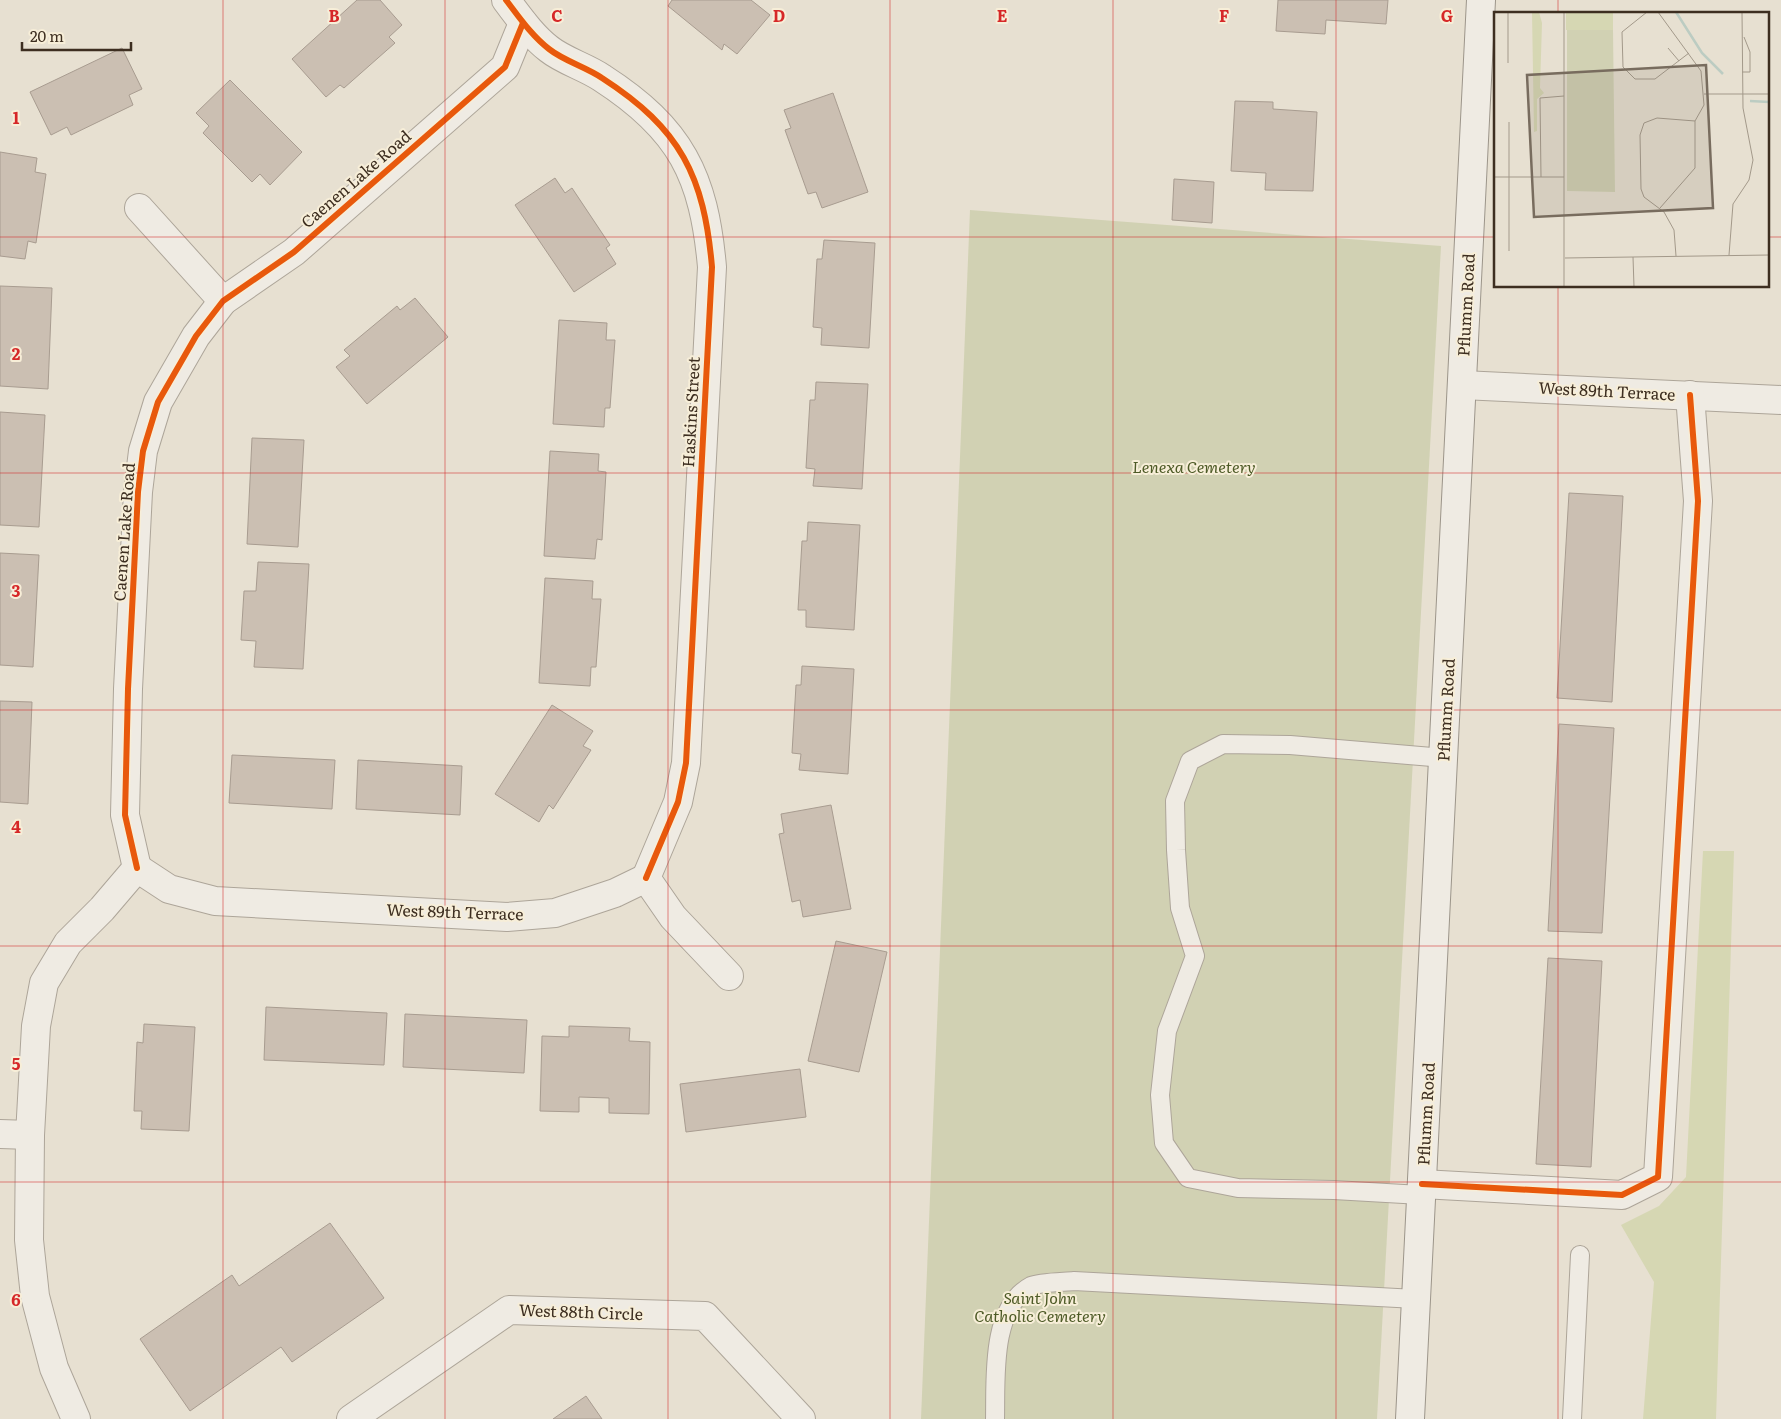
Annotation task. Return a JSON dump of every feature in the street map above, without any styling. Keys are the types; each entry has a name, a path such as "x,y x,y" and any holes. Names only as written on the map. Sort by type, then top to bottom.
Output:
{"street":[{"path":"506,0 523,22"},
{"name":"Pflumm Road","path":"1410,1419 1481,0"},
{"name":"Caenen Lake Road","path":"137,868 124,815 131,630 138,492 143,451 158,402 196,336 223,301 294,252 505,67 523,22"},
{"name":"Haskins Street","path":"523,22 549,49 602,78 644,108 678,145 697,183 708,225 712,267 686,763 678,802 646,878"},
{"path":"139,208 223,301"},
{"name":"West 89th Terrace","path":"1462,385 1781,400"},
{"path":"1422,1189 1622,1195 1658,1177 1698,501 1690,395"},
{"path":"76,1419 54,1368 35,1296 29,1240 30,1135 36,1026 44,983 68,944 102,909 137,868"},
{"name":"West 89th Terrace","path":"137,868 169,889 215,901 507,917 555,913 615,893 646,878"},
{"path":"646,878 673,917 728,976"},
{"path":"0,1134 30,1135"},
{"name":"West 88th Circle","path":"351,1419 509,1310 705,1316 801,1419"}],"lane":[{"path":"1422,1189 1238,1188 1188,1178 1164,1143 1160,1095 1167,1031 1195,956 1180,908 1175,801 1190,761 1223,744 1290,745 1444,758"},
{"path":"1572,1419 1580,1255"},
{"path":"995,1419 997,1347 1001,1325 1015,1301 1032,1286 1074,1281 1416,1299"}],"green space":[{"name":"Lenexa Cemetery","path":"970,210 1441,246 1377,1419 921,1419"},
{"path":"1703,851 1734,851 1716,1419 1643,1419 1654,1282 1621,1225 1659,1206 1686,1177"}],"building":[{"path":"357,0 380,0 402,25 389,37 395,43 344,88 340,85 326,97 292,59"},
{"path":"672,0 751,0 770,15 737,54 724,44 722,50 668,6"},
{"path":"1278,0 1388,0 1386,24 1326,20 1325,34 1276,31"},
{"path":"122,48 142,89 129,95 133,105 71,135 67,127 51,135 30,92"},
{"path":"230,80 302,152 270,185 260,174 252,182 203,133 209,126 196,113"},
{"path":"833,93 868,192 822,208 816,192 808,194 785,130 791,128 784,110"},
{"path":"1235,101 1273,102 1273,109 1317,112 1313,191 1265,190 1266,173 1231,171"},
{"path":"0,152 37,158 35,172 46,174 36,243 28,241 25,259 0,256"},
{"path":"555,178 565,193 572,188 610,245 606,248 616,264 574,292 515,205"},
{"path":"1174,179 1214,182 1212,223 1172,220"},
{"path":"824,240 875,243 869,348 821,345 822,328 813,327 817,259 822,259"},
{"path":"0,286 52,288 48,389 0,386"},
{"path":"415,298 448,337 367,404 336,367 350,356 344,350 397,306 400,310"},
{"path":"559,320 607,323 606,340 615,340 610,408 605,408 604,427 553,424"},
{"path":"816,382 868,384 862,489 813,486 815,469 806,468 810,400 815,400"},
{"path":"0,412 45,415 39,527 0,525"},
{"path":"252,438 304,440 298,547 247,544"},
{"path":"550,451 599,454 598,471 606,472 602,540 597,539 595,559 544,556"},
{"path":"1569,493 1623,496 1612,702 1557,698"},
{"path":"808,522 860,525 854,630 806,627 806,610 798,610 802,541 807,541"},
{"path":"0,553 39,555 33,667 0,665"},
{"path":"258,562 309,564 303,669 254,667 256,641 241,640 244,591 256,591"},
{"path":"545,578 593,581 592,599 601,599 596,667 591,667 590,686 539,683"},
{"path":"802,666 854,669 848,774 799,770 801,754 792,753 796,685 801,685"},
{"path":"0,701 32,702 28,804 0,802"},
{"path":"552,705 593,731 583,746 591,750 553,809 549,805 539,822 495,794"},
{"path":"1559,724 1614,728 1602,933 1548,931"},
{"path":"232,755 335,760 332,809 229,803"},
{"path":"358,760 462,766 460,815 356,809"},
{"path":"831,805 851,909 803,917 800,900 792,902 779,834 784,833 781,814"},
{"path":"836,941 887,952 859,1072 808,1061"},
{"path":"1548,958 1602,961 1591,1167 1536,1164"},
{"path":"266,1007 387,1013 384,1065 264,1060"},
{"path":"405,1014 527,1020 524,1073 403,1067"},
{"path":"144,1024 195,1027 189,1131 141,1129 142,1111 134,1111 137,1042 143,1043"},
{"path":"569,1026 630,1028 629,1041 650,1042 649,1114 609,1113 609,1098 579,1097 579,1112 540,1111 542,1036 569,1037"},
{"path":"800,1069 806,1117 686,1132 680,1084"},
{"path":"330,1223 384,1298 292,1362 281,1347 190,1411 140,1339 232,1275 239,1286"},
{"path":"586,1396 602,1419 553,1419"}],"cycle path":[{"path":"506,0 543,44 561,57 596,74 629,97 651,116 669,136 684,158 695,181 703,206 708,235 712,267 686,763 678,802 646,878"},
{"path":"137,868 125,815 128,689 138,492 143,451 158,402 196,336 223,301 294,252 505,67 523,23"},
{"path":"1422,1184 1622,1195 1658,1177 1698,501 1690,395"}],"park label":[{"name":"Saint John Catholic Cemetery","path":"1040,1307"}]}
